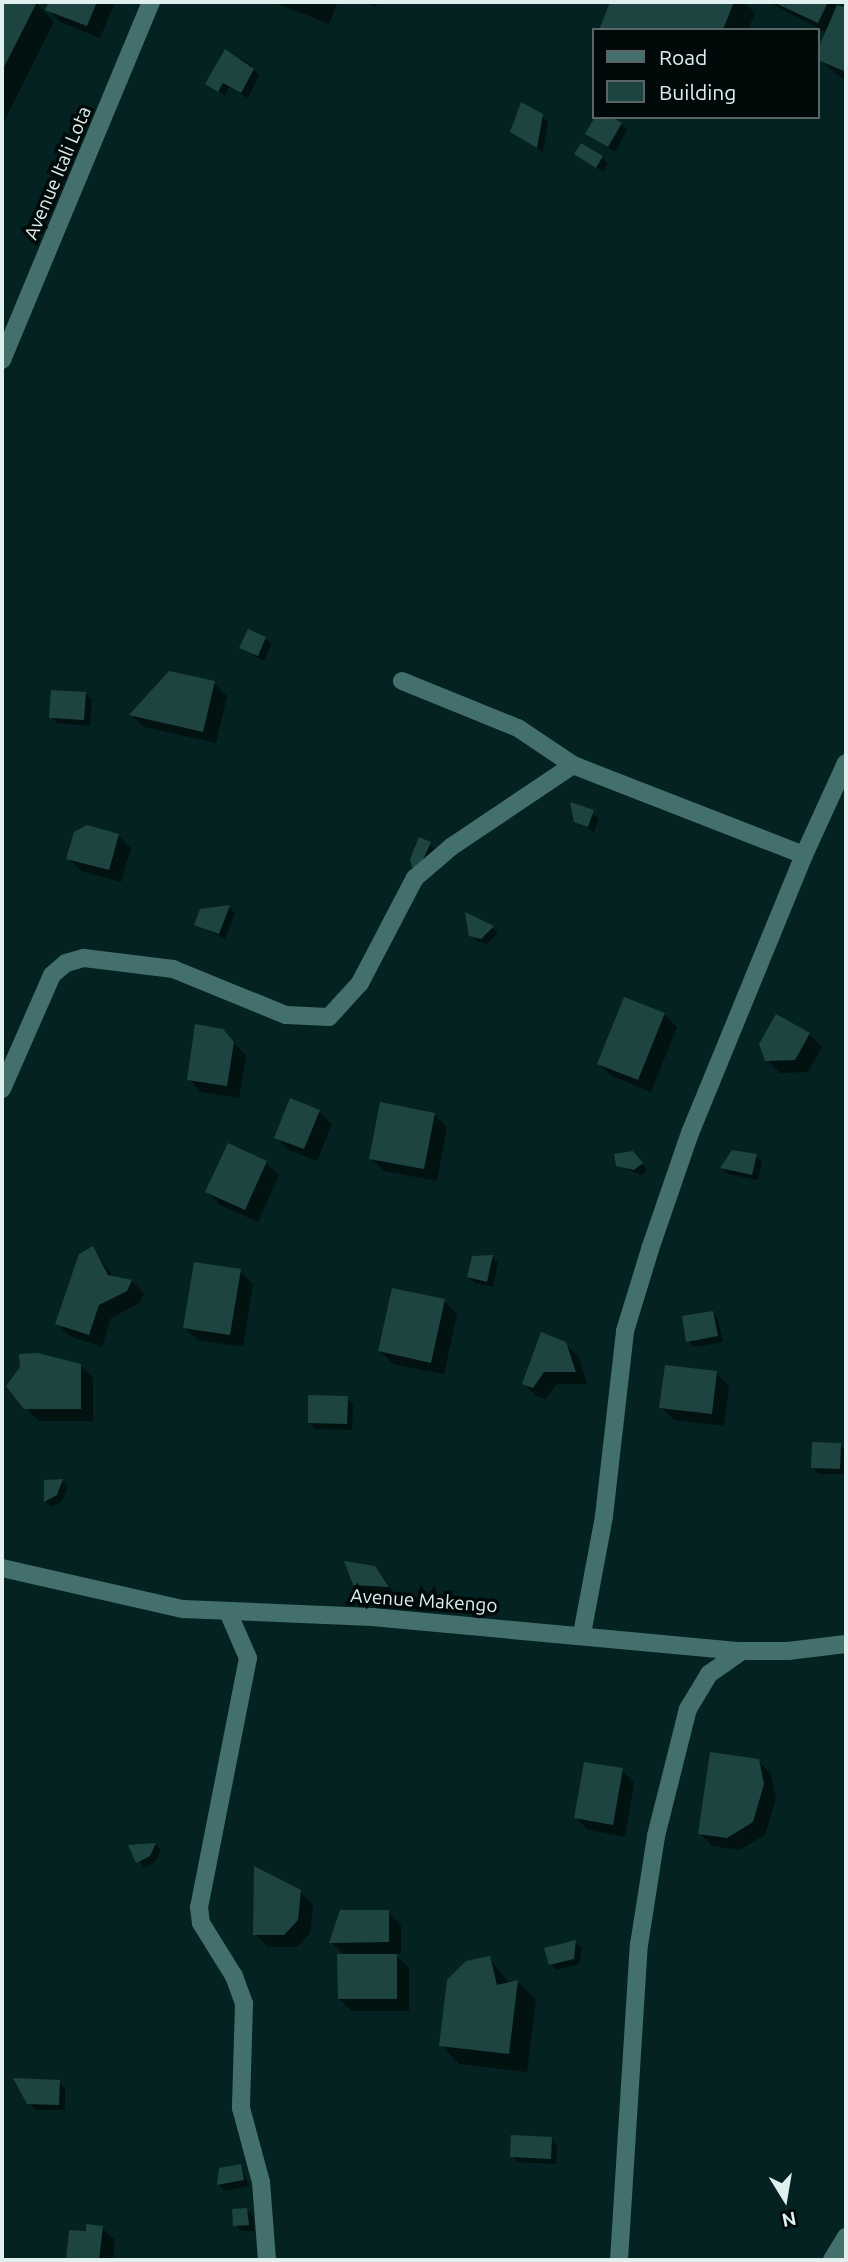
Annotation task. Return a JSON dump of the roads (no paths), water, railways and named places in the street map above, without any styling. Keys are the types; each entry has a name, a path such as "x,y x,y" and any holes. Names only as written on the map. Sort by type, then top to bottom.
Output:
{"street":[{"name":"Avenue Itali Lota","path":"2,360 151,2"},
{"path":"402,681 518,728 573,765 804,855"},
{"path":"582,1634 604,1516 625,1331 690,1133 804,855 846,763"},
{"path":"2,1089 52,975 66,963 84,958 173,969 286,1015 329,1017 360,983 415,878 451,847 573,765"},
{"name":"Avenue Makengo","path":"2,1568 183,1609 372,1617 582,1634 742,1651 788,1651 846,1644"},
{"path":"228,1612 248,1658 199,1907 201,1923 234,1976 244,2004 241,2108 261,2182 267,2260"},
{"path":"619,2260 639,1945 656,1836 688,1709 709,1674 742,1651"},
{"path":"832,2260 846,2237"}]}
